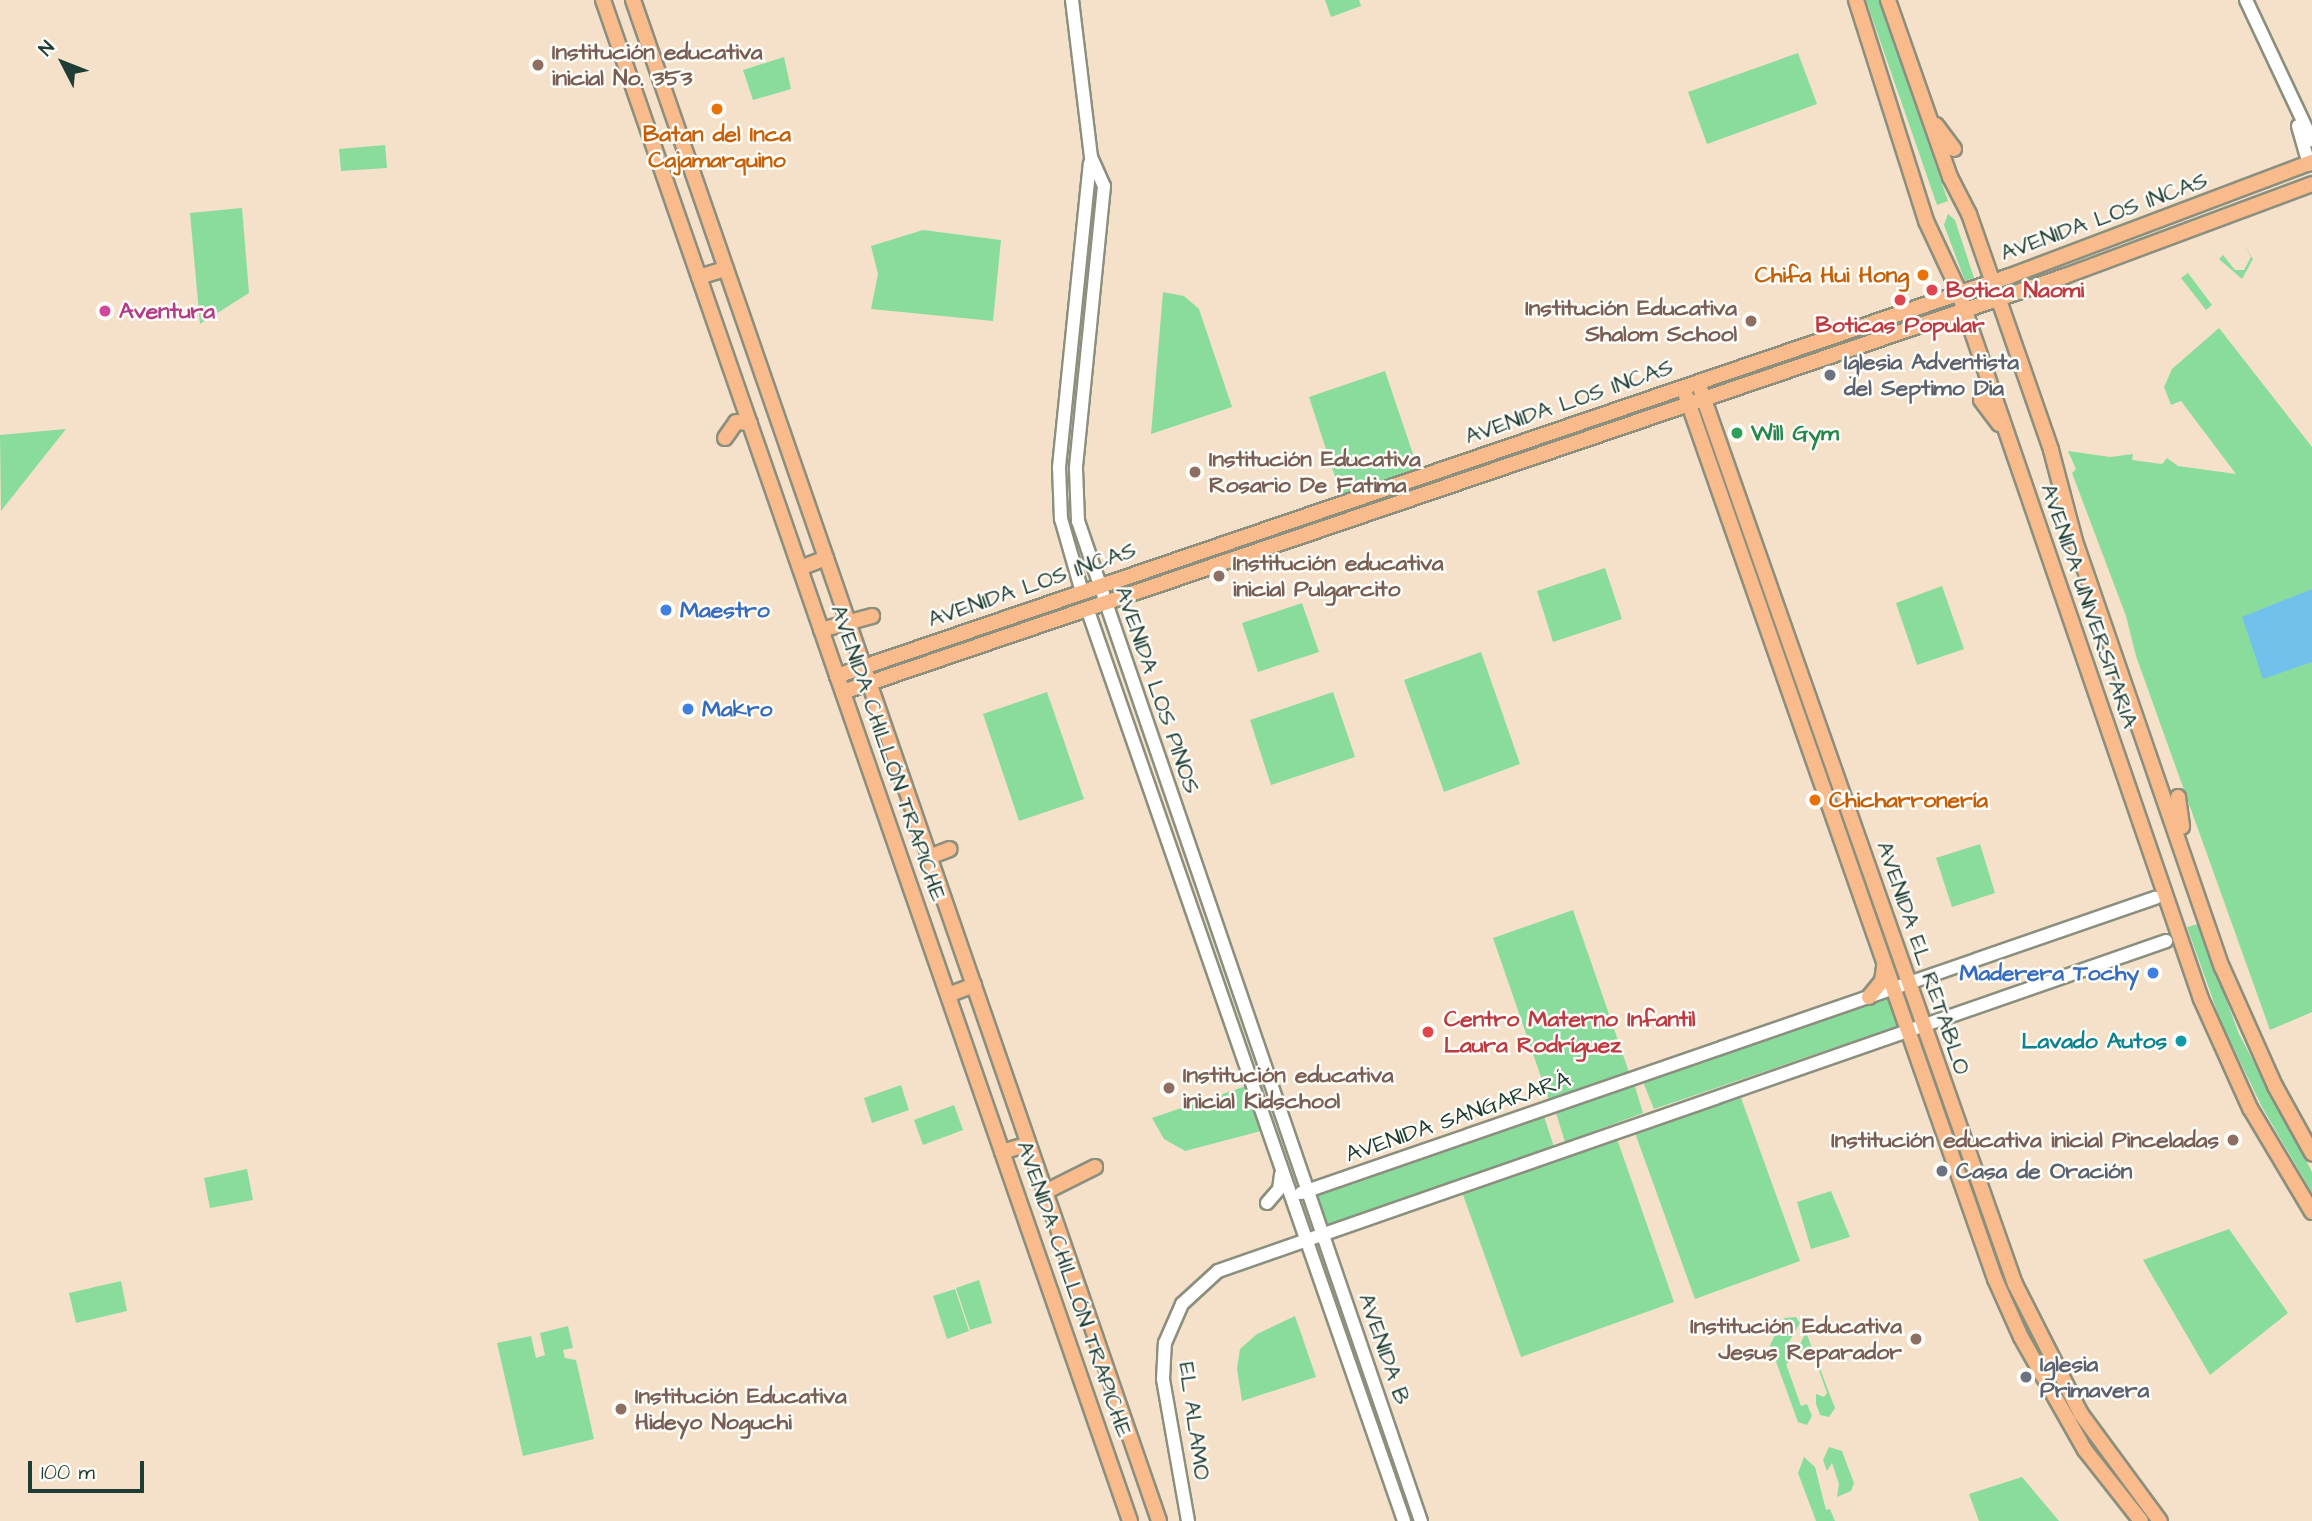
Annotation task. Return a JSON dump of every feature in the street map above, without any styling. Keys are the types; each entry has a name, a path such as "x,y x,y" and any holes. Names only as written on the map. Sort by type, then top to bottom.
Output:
{"main road":[{"name":"AVENIDA CHILLÓN TRAPICHE","path":"603,0 1130,1521"},
{"name":"AVENIDA CHILLÓN TRAPICHE","path":"633,0 1159,1521"},
{"name":"AVENIDA UNIVERSITARIA","path":"1856,0 1901,130 1926,220 1964,310 2201,999 2250,1108 2312,1212"},
{"name":"AVENIDA UNIVERSITARIA","path":"1888,0 1927,113 1969,214 2184,856 2252,1039 2312,1153"},
{"path":"1927,113 1954,149"},
{"path":"1901,130 1911,196"},
{"name":"AVENIDA LOS INCAS","path":"843,692 1107,610 1389,505 1688,402 1701,390 1846,332 2099,245 2311,165"},
{"name":"AVENIDA LOS INCAS","path":"837,676 1683,388 1701,390 1850,348 1997,299 2312,184"},
{"path":"2099,245 2106,261"},
{"path":"699,277 726,269"},
{"path":"1846,332 1850,348"},
{"name":"AVENIDA EL RETABLO","path":"1683,388 1995,1279 2020,1333 2085,1450 2141,1521"},
{"name":"AVENIDA EL RETABLO","path":"1701,390 1998,1243 2035,1328 2094,1434 2160,1521"},
{"path":"1981,400 2008,437"},
{"path":"725,438 736,422 750,423"},
{"path":"1384,489 1389,505"},
{"path":"800,568 826,558"},
{"path":"821,630 847,620 872,616"},
{"path":"2178,797 2184,856"},
{"path":"929,857 950,849"},
{"path":"1869,997 1882,981 1884,965"},
{"path":"948,995 974,985"},
{"path":"1002,1153 1028,1144"},
{"path":"1045,1192 1095,1167"},
{"path":"1033,1240 1058,1230"},
{"path":"1120,1491 1146,1483"}],"street":[{"path":"1072,0 1090,157"},
{"path":"2246,0 2291,102 2312,140"},
{"path":"2291,102 2311,165"},
{"name":"AVENIDA LOS PINOS","path":"1082,592 1061,519 1059,467 1090,157"},
{"name":"AVENIDA LOS PINOS","path":"1090,157 1104,186 1076,469 1078,521 1306,1191"},
{"name":"AVENIDA LOS PINOS","path":"1090,615 1291,1196"},
{"name":"AVENIDA SANGARARÁ","path":"1291,1196 2155,898"},
{"path":"1305,1238 2166,941"},
{"path":"1240,1048 1256,1043"},
{"path":"1296,1160 1311,1177 1338,1180"},
{"path":"1267,1203 1279,1189 1280,1166"},
{"name":"AVENIDA B","path":"1306,1191 1421,1521"},
{"name":"AVENIDA B","path":"1291,1196 1404,1521"},
{"path":"1331,1263 1335,1236 1353,1221"},
{"name":"EL ALAMO","path":"1188,1521 1164,1379 1168,1334 1182,1304 1207,1278 1305,1238"},
{"path":"1270,1251 1300,1253 1317,1272"},
{"path":"1361,1398 1376,1392"}],"green space":[{"path":"1325,0 1359,0 1361,6 1331,17"},
{"path":"1866,0 1879,0 1948,201 1937,205"},
{"path":"1798,53 1817,104 1707,144 1688,92"},
{"path":"784,57 791,89 753,100 743,70"},
{"path":"385,145 387,168 341,171 339,149"},
{"path":"242,208 249,293 200,324 190,213"},
{"path":"1948,214 1955,220 1974,278 1965,281 1944,225"},
{"path":"923,230 1001,240 993,321 871,309 878,274 871,246"},
{"path":"2244,245 2253,259 2242,279 2219,259 2223,255 2235,270 2244,270 2251,257"},
{"path":"2188,273 2212,305 2206,310 2181,278"},
{"path":"1163,292 1184,296 1199,309 1232,407 1151,434"},
{"path":"2219,328 2312,447 2312,1012 2270,1030 2136,656 2126,616 2072,473 2076,469 2068,451 2110,457 2133,454 2132,460 2162,464 2167,458 2178,466 2236,474 2181,401 2171,405 2164,387 2172,369"},
{"path":"1385,371 1418,469 1341,495 1309,397"},
{"path":"66,429 1,511 0,435"},
{"path":"1605,568 1622,619 1553,642 1537,591"},
{"path":"1942,586 1964,649 1917,665 1896,603"},
{"path":"1302,603 1319,652 1258,672 1242,623"},
{"path":"1481,652 1520,764 1444,792 1404,680"},
{"path":"1047,692 1084,799 1019,821 983,714"},
{"path":"1333,692 1355,757 1271,785 1250,720"},
{"path":"1980,844 1995,893 1952,907 1936,858"},
{"path":"1573,910 1630,1075 1550,1103 1493,938"},
{"path":"2198,924 2239,1034 2312,1172 2312,1193 2262,1107 2221,1022 2187,927"},
{"path":"1890,995 1901,1025 1654,1109 1643,1082"},
{"path":"1634,1083 1643,1113 1565,1142 1555,1110"},
{"path":"901,1085 909,1110 872,1123 864,1098"},
{"path":"1246,1086 1261,1131 1185,1151 1164,1139 1152,1118"},
{"path":"1740,1095 1800,1261 1695,1299 1635,1133"},
{"path":"954,1105 963,1130 923,1145 914,1120"},
{"path":"1543,1113 1554,1147 1324,1226 1312,1193"},
{"path":"1616,1136 1674,1302 1521,1357 1462,1192"},
{"path":"247,1169 253,1200 210,1208 204,1178"},
{"path":"1831,1191 1850,1237 1811,1249 1797,1202"},
{"path":"2229,1229 2288,1313 2210,1375 2143,1260"},
{"path":"979,1280 992,1323 970,1330 956,1288"},
{"path":"121,1281 127,1311 76,1323 69,1293"},
{"path":"955,1289 969,1331 947,1339 933,1296"},
{"path":"1295,1316 1316,1377 1242,1401 1237,1369 1240,1349 1257,1334"},
{"path":"1796,1317 1800,1323 1789,1342 1791,1361 1786,1364 1801,1406 1807,1404 1812,1416 1807,1425 1798,1422 1770,1345 1784,1318"},
{"path":"568,1326 573,1348 563,1350 565,1358 576,1360 594,1439 523,1456 497,1343 531,1336 536,1358 545,1355 540,1333"},
{"path":"1806,1332 1835,1408 1829,1417 1820,1415 1816,1404 1816,1394 1824,1397 1827,1393 1815,1359 1801,1353 1799,1346"},
{"path":"1829,1447 1842,1451 1854,1483 1851,1491 1837,1497 1839,1484 1832,1463 1827,1471 1823,1460"},
{"path":"1804,1457 1815,1467 1826,1510 1830,1509 1835,1521 1816,1521 1798,1473"},
{"path":"2022,1477 2059,1521 1979,1521 1969,1494"}],"water":[{"path":"2312,589 2312,662 2263,679 2242,617"}],"place":[{"name":"Institución educativa inicial No. 353","path":"538,65"},
{"name":"Batan del Inca Cajamarquino","path":"717,109"},
{"name":"Chifa Hui Hong","path":"1923,275"},
{"name":"Botica Naomi","path":"1932,290"},
{"name":"Boticas Popular","path":"1900,300"},
{"name":"Aventura","path":"105,311"},
{"name":"Institución Educativa Shalom School","path":"1751,321"},
{"name":"Iglesia Adventista del Septimo Dia","path":"1830,375"},
{"name":"Will Gym","path":"1737,433"},
{"name":"Institución Educativa Rosario De Fatima","path":"1195,472"},
{"name":"Institución educativa inicial Pulgarcito","path":"1219,576"},
{"name":"Maestro","path":"666,610"},
{"name":"Makro","path":"688,709"},
{"name":"Chicharronería","path":"1815,800"},
{"name":"Maderera Tochy","path":"2153,973"},
{"name":"Centro Materno Infantil Laura Rodríguez","path":"1428,1032"},
{"name":"Lavado Autos","path":"2181,1041"},
{"name":"Institución educativa inicial Kidschool","path":"1169,1088"},
{"name":"Institución educativa inicial Pinceladas","path":"2233,1140"},
{"name":"Casa de Oración","path":"1942,1171"},
{"name":"Institución Educativa Jesus Reparador","path":"1916,1339"},
{"name":"Iglesia Primavera","path":"2026,1377"},
{"name":"Institución Educativa Hideyo Noguchi","path":"621,1409"}]}
